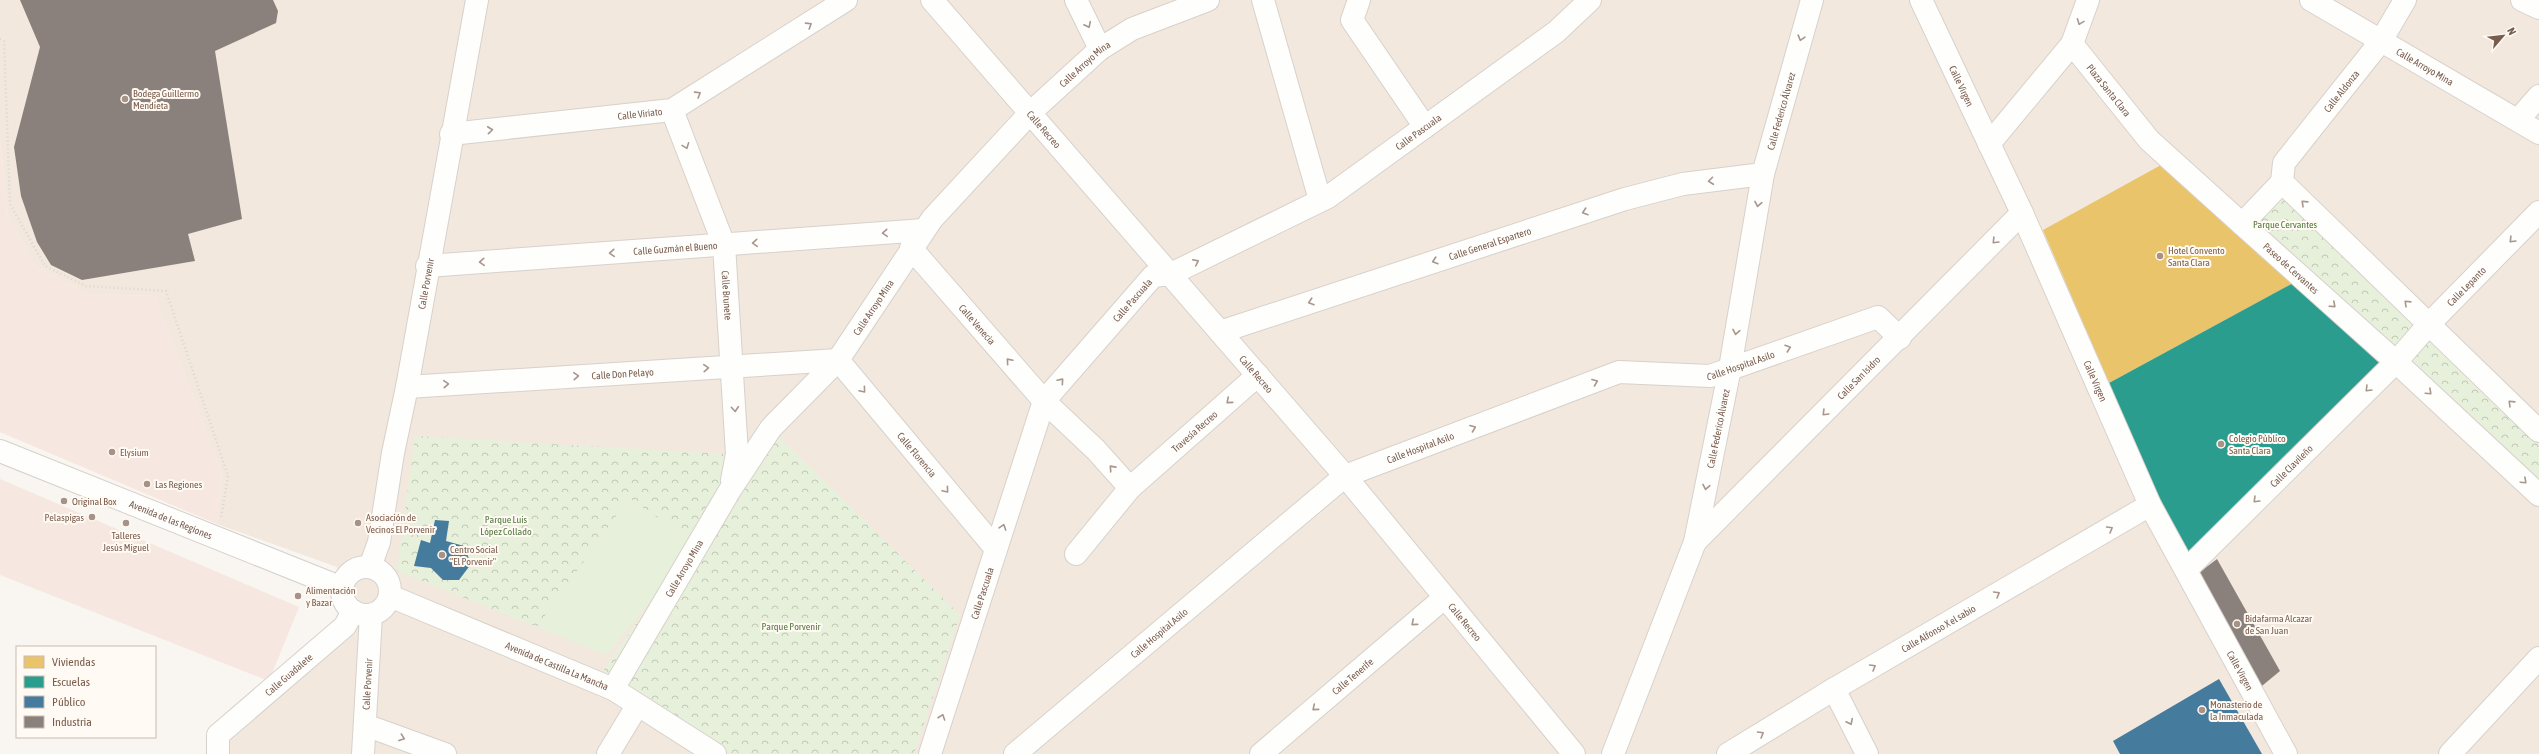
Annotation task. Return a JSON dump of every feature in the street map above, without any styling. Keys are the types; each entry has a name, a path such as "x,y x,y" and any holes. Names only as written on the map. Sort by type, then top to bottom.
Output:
{"street":[{"name":"Calle Porvenir","path":"370,567 379,542 393,453 407,387 427,266 477,0"},
{"name":"Calle Viriato","path":"451,134 672,110 846,0"},
{"name":"Calle Recreo","path":"932,0 1031,112 1345,476 1574,754"},
{"path":"1076,0 1100,49"},
{"name":"Calle Arroyo Mina","path":"613,689 730,490 771,428 838,360 932,218 1031,112 1100,49 1132,29 1208,0"},
{"path":"1264,0 1320,200"},
{"path":"1359,0 1352,20 1424,127"},
{"name":"Calle Pascuala","path":"930,754 1044,401 1153,276 1171,274 1320,200 1556,32 1590,0"},
{"name":"Calle Federico Álvarez","path":"1613,754 1695,542 1730,368 1763,174 1812,0"},
{"name":"Calle Virgen","path":"1921,0 2022,213 2150,505 2286,754"},
{"path":"1989,144 2072,44 2088,0"},
{"name":"Calle Arroyo Mina","path":"2311,0 2539,133"},
{"name":"Calle Aldonza","path":"2282,182 2284,163 2381,41 2405,0"},
{"path":"2522,0 2539,8"},
{"name":"Plaza Santa Clara","path":"2072,44 2149,140 2242,224"},
{"path":"2518,120 2539,96"},
{"name":"Calle Brunete","path":"672,110 724,245 738,454 730,490"},
{"name":"Calle General Espartero","path":"1220,332 1625,199 1683,184 1763,174"},
{"path":"2242,224 2282,182 2539,430"},
{"name":"Calle Lepanto","path":"2396,362 2429,324 2539,212"},
{"name":"Calle San Isidro","path":"1695,542 1900,338 2022,213"},
{"name":"Paseo de Cervantes","path":"2242,224 2396,362 2539,495"},
{"name":"Calle Guzmán el Bueno","path":"427,266 924,230"},
{"name":"Calle Venecia","path":"911,248 1044,401"},
{"name":"Calle Hospital Asilo","path":"1015,754 1345,476 1619,372 1710,376 1878,317 1900,338"},
{"name":"Calle Don Pelayo","path":"407,387 838,360"},
{"name":"Calle Florencia","path":"838,360 996,549"},
{"name":"Calle Clavileño","path":"2186,570 2396,362"},
{"name":"Travesía Recreo","path":"1076,554 1130,488 1258,375"},
{"path":"1044,401 1096,450 1130,488"},
{"name":"Avenida de las Regiones","path":"0,451 342,588"},
{"name":"Calle Alfonso X el sabio","path":"1728,754 1834,689 2150,505"},
{"path":"359,567 370,567 384,574 388,581 390,596 386,604 378,612 362,613 346,604 342,588 344,580 351,571 359,567"},
{"name":"Avenida de Castilla La Mancha","path":"390,596 613,689 637,706 715,754"},
{"name":"Calle Tenerife","path":"1261,754 1444,598"},
{"name":"Calle Porvenir","path":"362,613 365,725 363,754"},
{"name":"Calle Guadalete","path":"218,744 345,626 362,613"},
{"path":"2450,754 2539,658"},
{"path":"1834,689 1867,754"},
{"path":"608,754 637,706"},
{"path":"365,725 444,754"}],"path":[{"path":"0,39 4,41 10,204 45,266 86,286 166,291 228,476 220,525"}],"shaded area":[{"path":"0,0 2539,0 2539,754 210,754 211,735 339,615 337,567 217,524 222,473 155,296 89,294 35,266 8,215 0,139"},
{"path":"0,139 8,215 35,266 89,294 155,296 222,473 217,524 0,432"},
{"path":"0,479 299,607 269,681 0,575"}],"green space":[{"name":"Parque Cervantes","path":"2282,182 2539,431 2539,495 2242,224"},
{"name":"Parque Porvenir","path":"771,428 960,615 914,754 718,754 603,671 693,542 629,498 537,627 397,571 415,436 726,454 730,489"},
{"path":"629,498 696,544 607,655 537,627"}],"building: Viviendas":[{"name":"Hotel Convento Santa Clara","path":"2161,165 2295,282 2109,383 2043,230"}],"building: Escuelas":[{"name":"Colegio Público Santa Clara","path":"2295,282 2396,362 2186,570 2109,383"}],"building: Público":[{"name":"Centro Social \"El Porvenir\"","path":"435,520 449,521 446,541 464,546 471,564 459,580 443,580 431,568 414,566 421,540 430,543"},
{"name":"Monasterio de la Inmaculada","path":"2219,679 2262,754 2120,754 2113,741"}],"building: Industria":[{"name":"Bodega Guillermo Mendieta","path":"20,0 273,0 278,11 276,23 215,51 242,219 188,234 195,261 82,280 51,265 37,242 21,196 14,147 40,47"},
{"name":"Bidafarma Alcazar de San Juan","path":"2217,559 2280,671 2257,690 2192,578"}],"place":[{"name":"Bodega Guillermo Mendieta","path":"125,99"},
{"name":"Hotel Convento Santa Clara","path":"2160,256"},
{"name":"Colegio Público Santa Clara","path":"2221,444"},
{"name":"Elysium","path":"112,452"},
{"name":"Las Regiones","path":"147,484"},
{"name":"Original Box","path":"64,501"},
{"name":"Pelaspigas","path":"92,517"},
{"name":"Talleres Jesús Miguel","path":"126,523"},
{"name":"Asociación de Vecinos El Porvenir","path":"358,523"},
{"name":"Centro Social \"El Porvenir\"","path":"442,555"},
{"name":"Alimentación y Bazar","path":"298,596"},
{"name":"Bidafarma Alcazar de San Juan","path":"2237,624"},
{"name":"Monasterio de la Inmaculada","path":"2202,710"}],"park label":[{"name":"Parque Luis López Collado","path":"506,524"}]}
